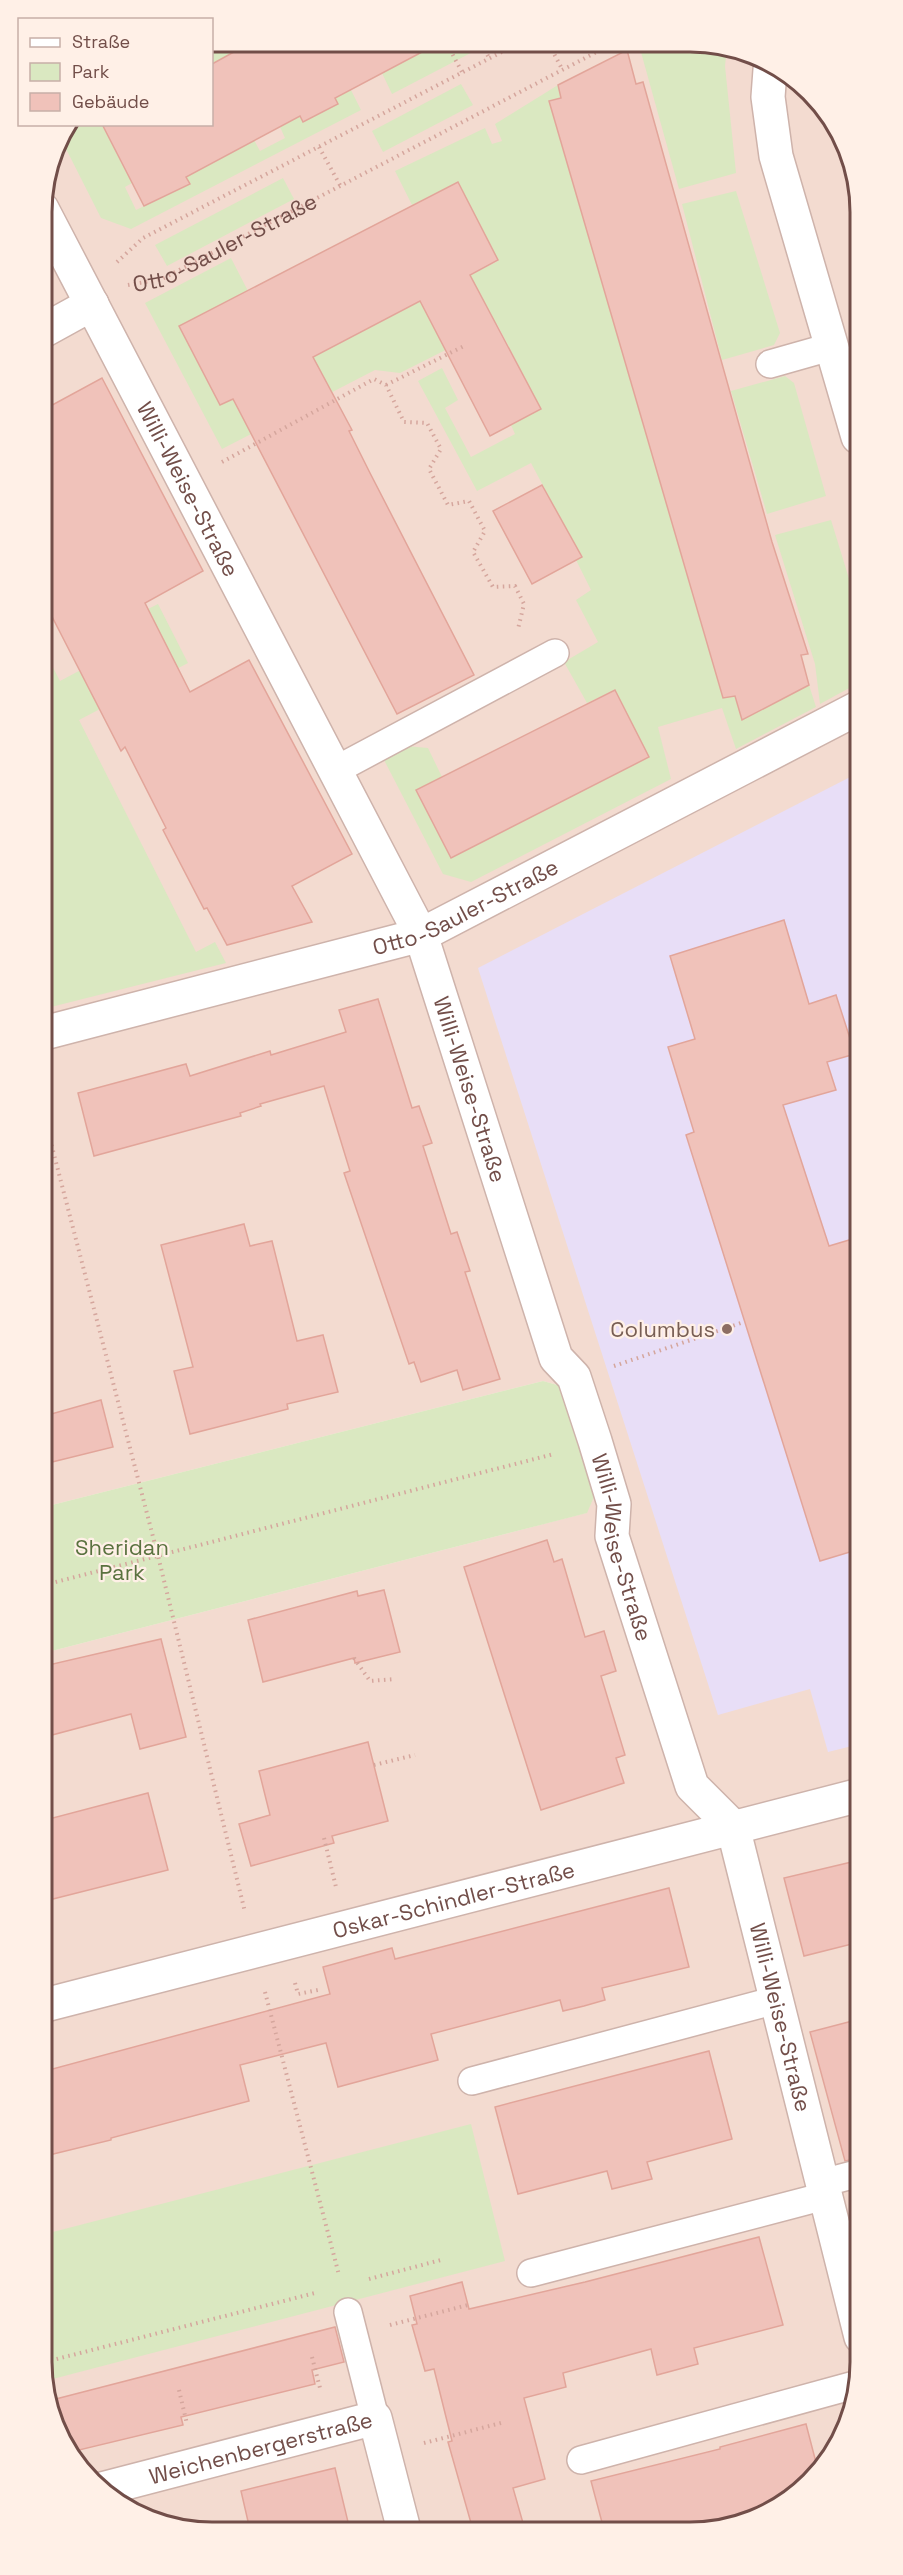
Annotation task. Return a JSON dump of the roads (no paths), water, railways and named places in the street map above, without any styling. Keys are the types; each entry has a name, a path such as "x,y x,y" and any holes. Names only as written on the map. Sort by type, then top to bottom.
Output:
{"street":[{"path":"770,73 768,97 776,156 850,411"},
{"name":"Willi-Weise-Straße","path":"53,230 421,935 556,1358 574,1377 595,1441 614,1504 612,1536 692,1786 733,1827 850,2293"},
{"path":"53,324 89,297"},
{"name":"Otto-Sauler-Straße","path":"53,1030 421,935 850,712"},
{"name":"Oskar-Schindler-Straße","path":"52,2003 850,1797"},
{"name":"Weichenbergerstraße","path":"111,2487 375,2418 402,2522"}],"lane":[{"path":"770,364 830,347"},
{"path":"334,771 545,658"},
{"path":"472,2081 776,2000"},
{"path":"531,2273 824,2190 850,2178"},
{"path":"350,2323 375,2418"},
{"path":"581,2460 848,2387"}],"place":[{"name":"Columbus","path":"727,1329"}],"park label":[{"name":"Sheridan Park","path":"122,1560"}]}
